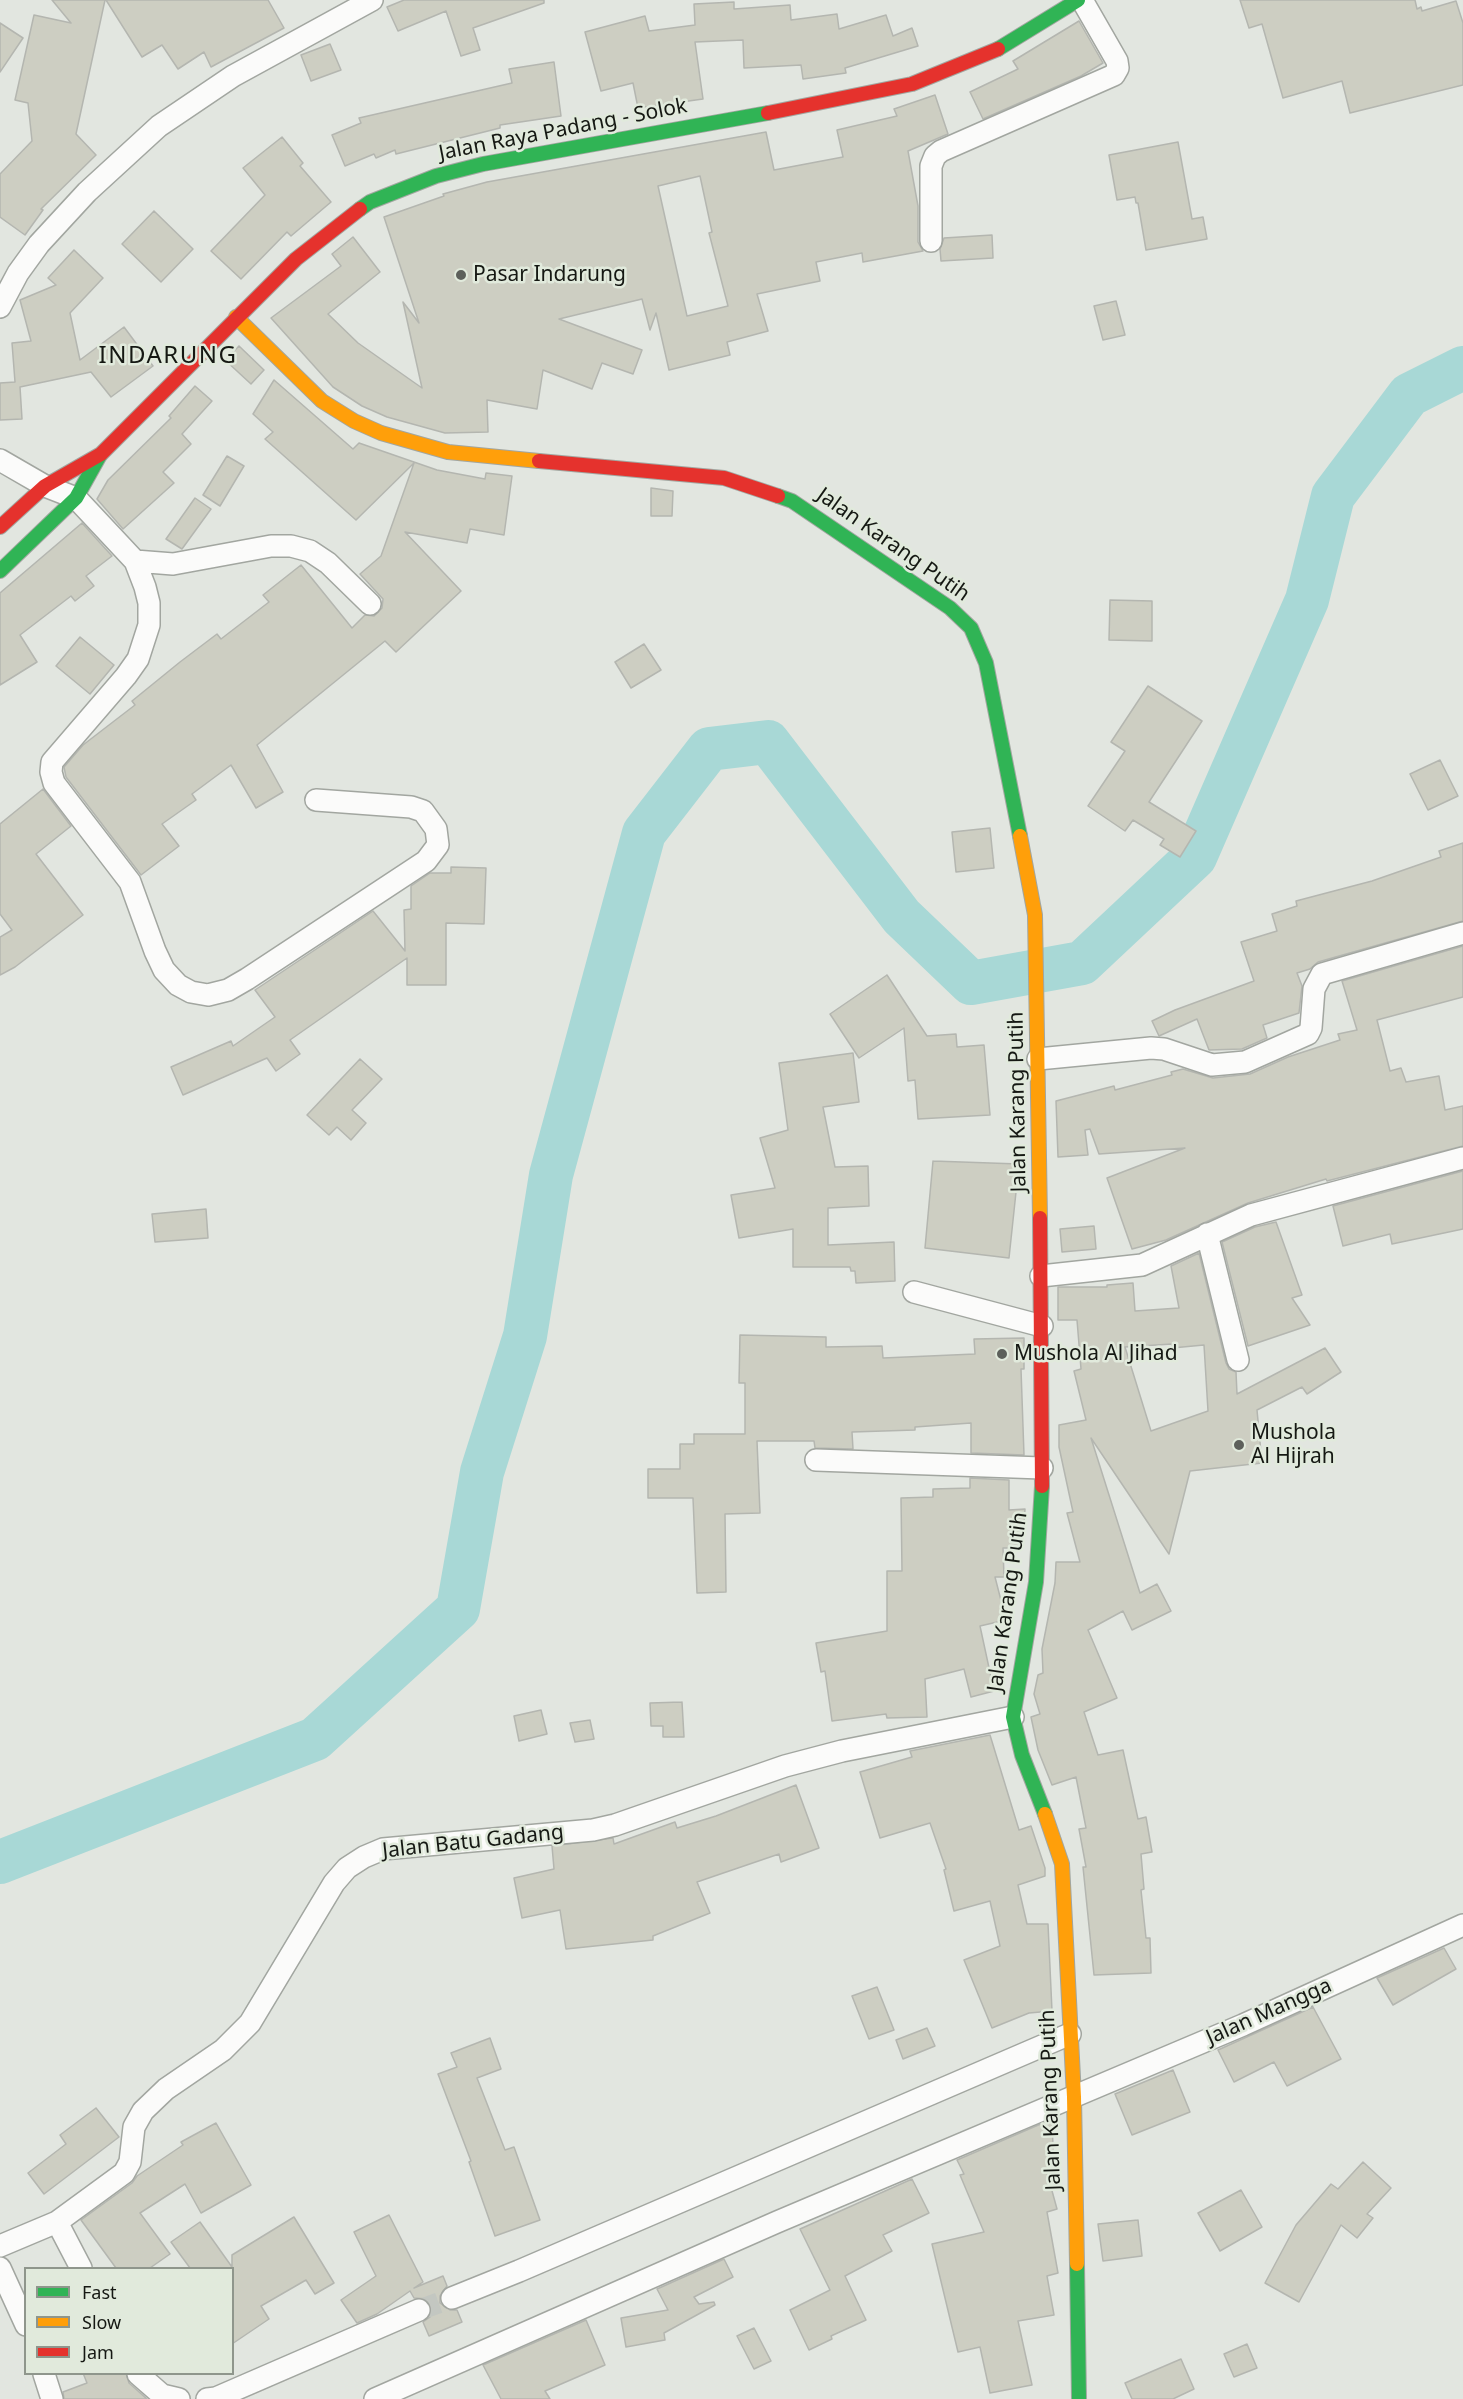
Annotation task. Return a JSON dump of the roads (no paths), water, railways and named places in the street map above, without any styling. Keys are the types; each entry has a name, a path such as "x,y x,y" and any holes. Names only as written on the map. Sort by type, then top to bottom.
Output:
{"main road":[{"name":"Jalan Raya Padang - Solok","path":"101,454 236,317 297,259 338,224 370,202 400,189 483,164 861,96 912,84 988,55 1080,0"},
{"name":"Jalan Karang Putih","path":"236,317 322,400 354,421 381,433 448,452 702,476 759,488 792,501 950,608 971,628 986,663 1035,915 1042,1326 1040,1387 1042,1516 1036,1582 1013,1717 1022,1755 1059,1849 1064,1892 1074,2097 1078,2399"},
{"path":"0,527 45,486 101,454"},
{"path":"0,569 76,498 101,454"}],"street":[{"path":"0,307 18,273 39,244 87,192 159,126 233,76 372,0"},
{"path":"931,241 931,166 935,156 1114,75 1117,61 1080,0"},
{"path":"0,460 45,486 76,498 135,561 149,603 149,625 145,644 126,676 52,762 51,772 54,783 130,882 155,951 164,970 178,985 191,992 208,995 228,990 247,980 426,861 438,845 435,828 423,811 411,807 316,800"},
{"path":"135,561 173,564 272,546 291,546 310,551 328,563 370,604"},
{"path":"1038,1052 1151,1048 1164,1049 1212,1065 1245,1062 1308,1034 1311,1028 1314,989 1322,974 1463,933"},
{"path":"1041,1276 1142,1265 1251,1215 1463,1158"},
{"path":"1207,1234 1238,1360"},
{"path":"914,1292 1042,1326"},
{"path":"816,1460 1042,1468"},
{"name":"Jalan Batu Gadang","path":"0,2246 57,2222 124,2173 130,2162 134,2127 142,2111 152,2101 223,2050 250,2023 334,1883 347,1868 364,1857 383,1849 593,1830 615,1825 785,1766 842,1751 1013,1717"},
{"name":"Jalan Mangga","path":"375,2399 777,2222 1243,2025 1463,1925"},
{"path":"452,2298 1070,2034"},
{"path":"57,2222 80,2267"},
{"path":"0,2268 24,2321"},
{"path":"207,2399 216,2398 418,2310"},
{"path":"45,2375 52,2399"},
{"path":"140,2375 162,2395 179,2399"}],"waterway":[{"path":"0,1862 315,1739 458,1609 482,1472 525,1336 551,1175 644,833 709,749 768,742 902,917 971,983 1082,963 1195,857 1307,600 1333,496 1409,395 1463,368"}],"tunnel":[{"path":"419,2310 452,2298"}],"place":[{"name":"Pasar Indarung","path":"461,275"},
{"name":"Mushola Al Jihad","path":"1002,1354"},
{"name":"Mushola Al Hijrah","path":"1239,1445"}],"district":[{"name":"INDARUNG","path":"168,356"}]}
